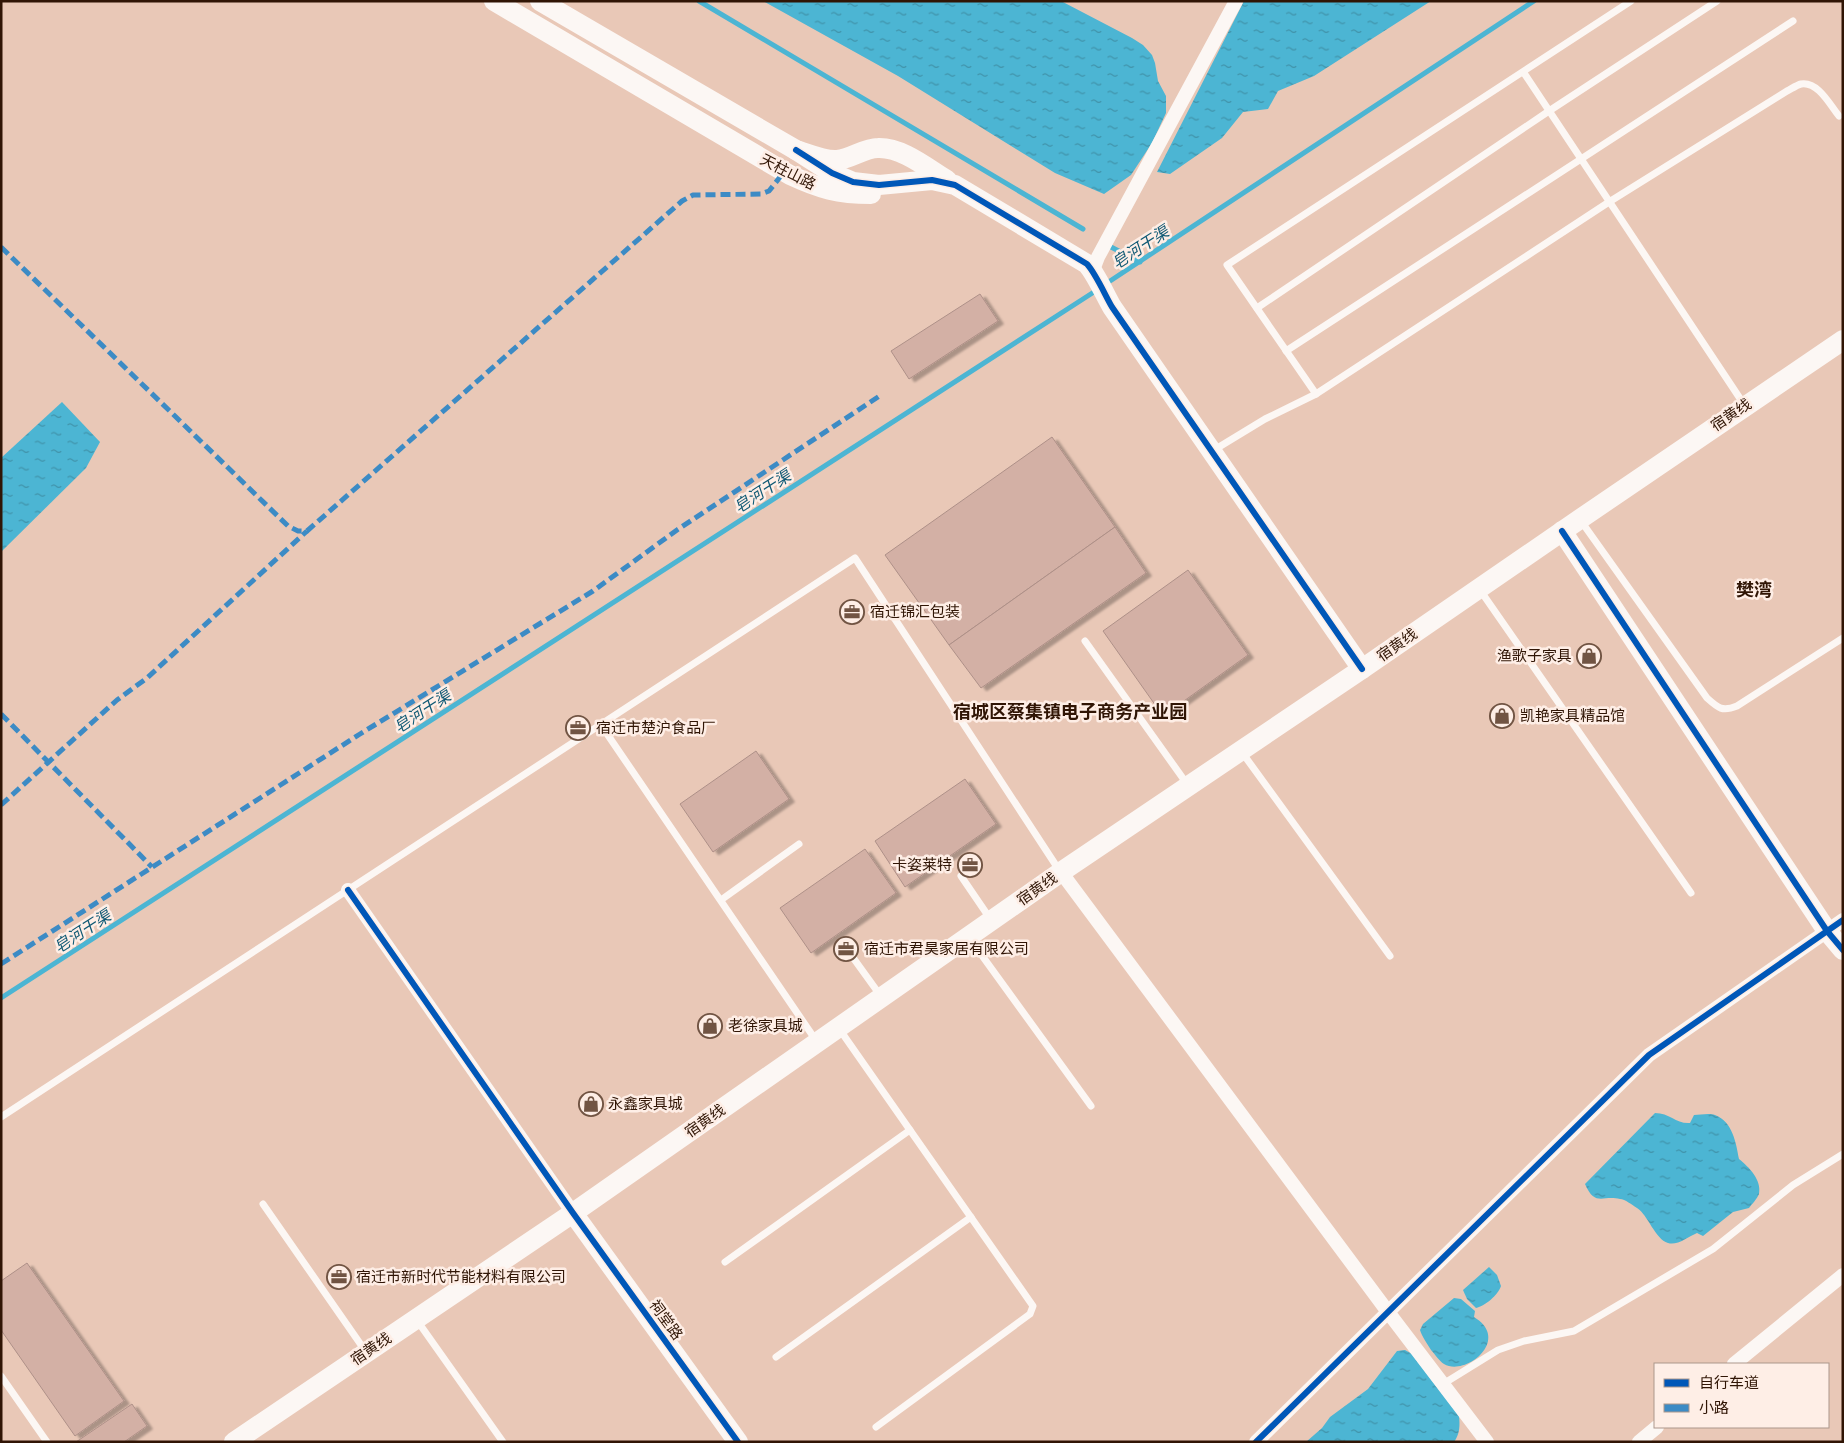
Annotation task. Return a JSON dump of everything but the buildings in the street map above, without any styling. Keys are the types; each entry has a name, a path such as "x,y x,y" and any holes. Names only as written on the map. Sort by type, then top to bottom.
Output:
{"street":[{"name":"天柱山路","path":"494,1 762,159 815,187 848,194 883,194 955,185"},
{"name":"天柱山路","path":"540,1 796,150 825,159 838,160 871,149 888,149 902,153 955,185"},
{"path":"1093,273 1103,248 1236,1"},
{"path":"796,150 832,173 852,182 879,185 932,180 955,185 1083,261 1093,273 1112,307 1362,669"},
{"name":"宿黄线","path":"234,1442 573,1213 1061,872 1843,340"},
{"path":"1562,531 1835,926 1843,950"},
{"path":"1061,872 1487,1442"},
{"path":"348,890 573,1213"},
{"path":"1256,1442 1649,1055 1835,926"},
{"name":"祠堂路","path":"573,1213 738,1442"},
{"path":"1735,1363 1843,1275"},
{"path":"1639,1442 1656,1428"}],"lane":[{"path":"1316,394 1227,265 1524,73 1631,1"},
{"path":"1257,308 1549,111 1717,1"},
{"path":"1286,350 1793,21"},
{"path":"1524,73 1745,406"},
{"path":"1212,452 1265,419 1316,394 1610,202 1800,84 1810,84 1817,88 1839,116"},
{"path":"1580,519 1707,698 1718,708 1727,710 1737,706 1843,638"},
{"path":"1,1116 855,558 1061,872"},
{"path":"1479,588 1691,893"},
{"path":"1086,641 1189,786"},
{"path":"601,725 817,1042"},
{"path":"1240,751 1390,956"},
{"path":"721,900 799,844"},
{"path":"960,876 991,921"},
{"path":"968,937 1091,1106"},
{"path":"854,959 881,998"},
{"path":"838,1028 1033,1306 1030,1314 876,1427"},
{"path":"725,1262 910,1130"},
{"path":"1443,1384 1498,1350 1524,1341 1574,1331 1583,1326 1713,1249 1794,1185 1843,1154"},
{"path":"263,1204 366,1352"},
{"path":"776,1357 971,1217"},
{"path":"416,1319 503,1442"},
{"path":"1,1376 47,1442"}],"water":[{"path":"763,1 1061,1 1143,45 1152,55 1155,63 1158,81 1166,96 1166,113 1152,143 1131,175 1104,194 1055,173 898,76"},
{"path":"1244,1 1431,1 1314,76 1278,91 1268,109 1243,112 1222,138 1170,174 1157,172"},
{"path":"62,402 100,442 86,468 1,552 1,458"},
{"path":"1655,1113 1660,1113 1685,1123 1690,1123 1694,1115 1713,1114 1726,1123 1733,1134 1739,1159 1751,1170 1759,1184 1759,1194 1749,1208 1733,1212 1703,1236 1697,1233 1671,1244 1663,1241 1641,1211 1628,1202 1614,1198 1600,1199 1592,1195 1585,1184"},
{"path":"1489,1267 1497,1275 1501,1286 1491,1300 1476,1308 1467,1299 1463,1290"},
{"path":"1454,1298 1461,1299 1475,1311 1474,1317 1484,1326 1488,1336 1487,1345 1481,1354 1473,1361 1453,1367 1444,1364 1439,1359 1423,1338 1420,1330 1423,1324"},
{"path":"1405,1350 1412,1354 1459,1416 1459,1429 1454,1442 1306,1442 1322,1428 1330,1417 1368,1389 1397,1351"}],"waterway":[{"path":"699,1 1083,229"},
{"name":"皂河干渠","path":"1104,285 1534,1"},
{"path":"1111,247 1140,262"},
{"name":"皂河干渠","path":"1,998 1097,290"}],"marked path":[{"path":"1,247 288,526 298,531 307,531 682,201 693,195 761,194 769,191 784,172"},
{"path":"1,964 360,734 593,591 677,530 881,395"},
{"path":"1,805 117,700 147,678 307,531"},
{"path":"1,714 152,867"}],"cycle path":[{"path":"796,150 832,173 853,182 879,185 932,180 955,185 1087,264 1112,307 1362,669"},
{"path":"1562,531 1827,931 1843,950"},
{"path":"348,890 573,1213 738,1442"},
{"path":"1256,1442 1649,1055 1843,920"}],"place":[{"name":"宿迁锦汇包装","path":"852,612"},
{"name":"渔歌子家具","path":"1589,656"},
{"name":"凯艳家具精品馆","path":"1502,716"},
{"name":"宿迁市楚沪食品厂","path":"578,728"},
{"name":"卡姿莱特","path":"970,865"},
{"name":"宿迁市君昊家居有限公司","path":"846,949"},
{"name":"老徐家具城","path":"710,1026"},
{"name":"永鑫家具城","path":"591,1104"},
{"name":"宿迁市新时代节能材料有限公司","path":"339,1277"}],"district":[{"name":"樊湾","path":"1754,590"},
{"name":"宿城区蔡集镇电子商务产业园","path":"1070,712"}]}
